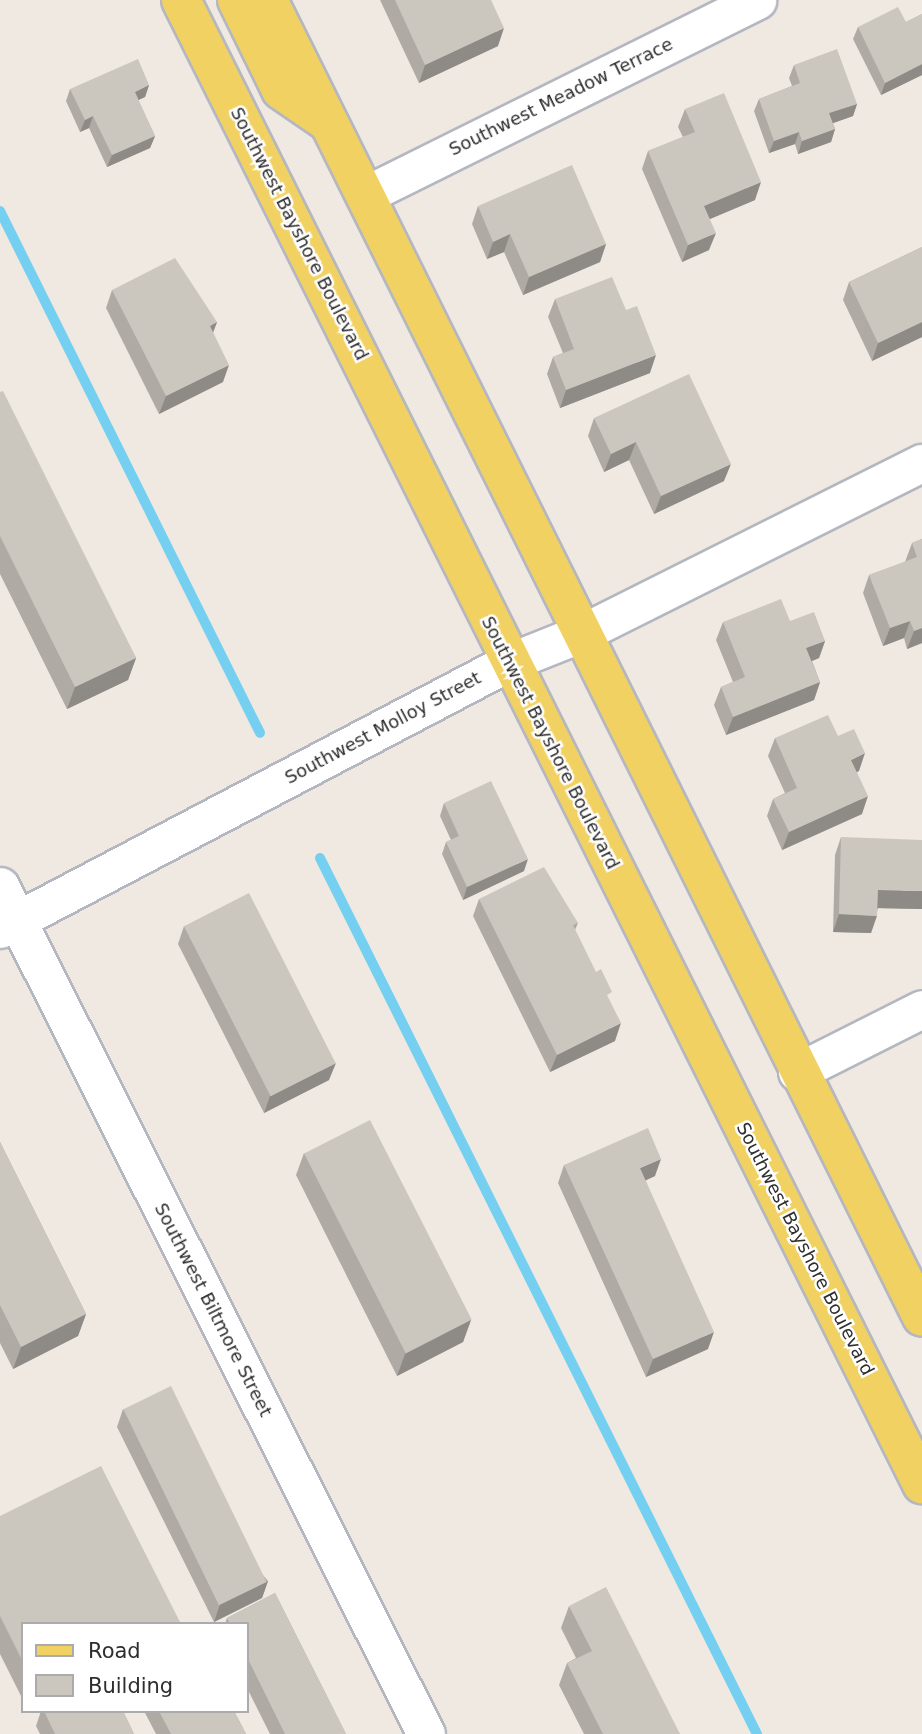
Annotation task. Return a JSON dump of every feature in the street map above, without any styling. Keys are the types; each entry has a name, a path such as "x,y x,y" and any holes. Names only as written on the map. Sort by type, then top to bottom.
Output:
{"main road":[{"name":"Southwest Bayshore Boulevard","path":"181,0 509,662 922,1484"},
{"path":"237,0 281,90 330,124"},
{"path":"268,0 797,1072 922,1317"},
{"path":"775,1189 813,1208 922,1434"}],"street":[{"name":"Southwest Meadow Terrace","path":"365,195 757,0"},
{"name":"Southwest Molloy Street","path":"9,925 509,662 582,633 922,463"},
{"name":"Southwest Biltmore Street","path":"0,886 9,925 426,1734"},
{"path":"797,1072 922,1009"}],"building":[{"path":"395,0 491,0 504,28 425,65"},
{"path":"898,7 906,22 922,14 922,64 885,83 858,27"},
{"path":"837,49 857,104 829,113 835,129 802,141 799,132 774,141 759,99 800,83 794,65"},
{"path":"138,59 149,85 135,92 155,136 112,155 93,116 85,120 70,89"},
{"path":"724,93 761,182 704,206 716,233 688,245 648,151 695,132 685,109"},
{"path":"572,165 606,244 529,277 510,234 493,242 478,206"},
{"path":"922,247 922,322 878,343 849,282"},
{"path":"175,258 217,322 210,326 229,365 166,396 112,290"},
{"path":"612,277 626,310 637,306 656,355 566,390 553,357 574,349 555,299"},
{"path":"689,374 731,464 661,496 636,442 611,454 594,418"},
{"path":"3,391 136,658 75,687 0,536 0,392"},
{"path":"922,539 922,628 914,631 910,621 890,628 869,575 917,557 912,543"},
{"path":"781,599 790,621 814,612 825,641 806,648 820,682 733,717 721,687 745,677 723,622"},
{"path":"828,715 838,736 854,729 865,753 851,760 868,796 789,832 773,799 797,788 775,738"},
{"path":"491,781 528,859 467,887 446,842 459,836 444,803"},
{"path":"841,837 922,840 922,891 878,890 877,916 839,914"},
{"path":"544,867 578,923 573,925 596,972 601,969 612,992 607,995 621,1023 557,1055 479,899"},
{"path":"249,893 336,1063 271,1096 184,926"},
{"path":"370,1120 472,1320 406,1353 304,1154"},
{"path":"648,1128 661,1159 640,1168 714,1332 653,1359 564,1165"},
{"path":"0,1142 86,1314 21,1347 0,1305"},
{"path":"171,1386 267,1582 219,1605 123,1409"},
{"path":"101,1466 180,1622 21,1622 21,1658 0,1616 0,1516"},
{"path":"606,1587 680,1734 603,1734 567,1663 592,1651 569,1606"},
{"path":"275,1593 346,1734 285,1734 248,1659 248,1622 229,1622 227,1618"},
{"path":"45,1713 124,1713 134,1734 55,1734"},
{"path":"160,1713 235,1713 246,1734 171,1734"}],"waterway":[{"path":"0,211 260,733"},
{"path":"320,858 757,1734"}]}
